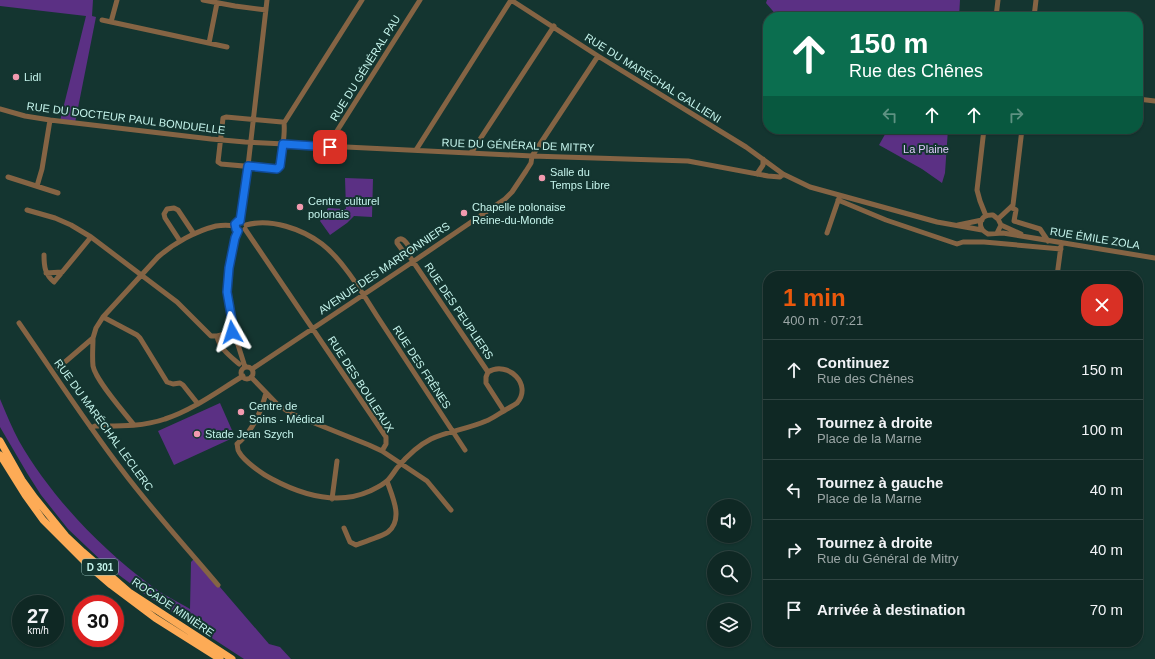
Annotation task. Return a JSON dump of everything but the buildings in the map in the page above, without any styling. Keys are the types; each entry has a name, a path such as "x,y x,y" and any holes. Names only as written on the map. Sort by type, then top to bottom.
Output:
{"highway":[{"name":"ROCADE MINIÈRE","path":"0,441 22,480 35,498 66,536 83,552 129,592 232,659"},
{"name":"ROCADE MINIÈRE","path":"0,456 43,520 89,566 111,585 155,618 220,659"}],"street":[{"path":"112,22 117,0"},
{"path":"203,0 266,10"},
{"path":"245,367 234,332 227,292 229,268 237,222 240,221 248,166 267,0"},
{"path":"284,123 253,119 223,118 218,162 221,164 260,168 277,169 280,166 284,123 362,0"},
{"name":"RUE DU GÉNÉRAL PAU","path":"330,147 330,142 420,0"},
{"path":"416,150 511,0"},
{"name":"RUE DU MARÉCHAL GALLIENI","path":"511,0 554,26 598,56 746,147 783,174 810,187 839,198"},
{"path":"997,12 998,0"},
{"path":"1035,12 1036,0"},
{"path":"209,43 217,3"},
{"path":"102,20 227,46"},
{"path":"471,153 554,26"},
{"name":"AVENUE DES MARRONNIERS","path":"252,369 505,199 512,192 526,171 532,156 598,56"},
{"path":"1143,100 1155,101"},
{"name":"RUE DU DOCTEUR PAUL BONDUELLE","path":"0,109 25,116 50,120 220,140 250,142"},
{"path":"37,186 42,169 50,120"},
{"path":"982,230 980,224 984,218 977,190 983,134"},
{"path":"998,218 1013,205 1021,134"},
{"name":"RUE DU GÉNÉRAL DE MITRY","path":"250,142 532,156 688,161 768,176 780,177 783,174"},
{"path":"757,174 764,165 763,159"},
{"path":"8,177 58,193"},
{"path":"839,198 937,222 982,230 988,234 1031,238"},
{"path":"827,234 839,198"},
{"path":"839,198 886,220 954,243 991,243 1061,249"},
{"path":"1011,207 1016,210 1014,221 1040,229 1048,241"},
{"path":"180,241 165,218 164,214 167,209 174,208 178,210 194,234"},
{"path":"27,210 55,218 71,225 91,237 176,302 211,336 234,332"},
{"path":"954,225 993,215 998,218 1001,225 1031,238"},
{"path":"134,425 99,378 94,367 92,355 93,338 96,328 104,317 164,251 194,234 217,226 236,228 242,231 245,227 244,222 240,221"},
{"name":"RUE DES FRÊNES","path":"245,227 263,222 274,224 304,233 330,250 340,261 363,295 465,450"},
{"path":"991,243 1001,225"},
{"name":"RUE DES BOULEAUX","path":"245,227 386,437 386,444 382,452"},
{"path":"44,255 44,266 46,273 54,282 91,237"},
{"name":"RUE ÉMILE ZOLA","path":"1031,238 1155,258"},
{"path":"1057,271 1062,243"},
{"name":"RUE DES PEUPLIERS","path":"408,254 488,372"},
{"path":"46,273 62,272"},
{"path":"104,317 137,335 167,382 173,384 180,383 183,385 198,404"},
{"name":"RUE DU MARÉCHAL LECLERC","path":"19,323 138,491 218,585"},
{"path":"217,336 219,344 239,364"},
{"path":"58,368 93,338"},
{"path":"245,367 252,369 253,372 251,377"},
{"path":"242,376 241,371 245,367"},
{"path":"266,393 258,416 251,429 237,444 238,452 250,464 265,475 282,484 317,496 332,498 347,498 362,495 376,488 387,481 412,451 421,444 432,438 485,422 504,411 515,404 522,393 522,385 515,374 507,369 499,368 488,372 486,383 504,411"},
{"path":"92,428 95,426 134,425 165,419 198,404 242,376"},
{"path":"242,376 246,379 251,377"},
{"path":"251,377 278,404 292,414 350,437 382,452 427,481 451,510"},
{"path":"332,498 337,461"},
{"path":"344,528 350,542 356,545 388,532 395,524 396,513 387,481"}],"green space":[{"path":"0,0 93,0 92,16 96,17 75,123 60,121 86,16 0,6"},
{"path":"767,0 960,0 959,12 774,12 766,3"},
{"name":"La Plaine","path":"885,134 948,134 945,173 942,183 922,169 879,145"},
{"path":"345,178 373,179 372,217 354,216 330,235 320,221 328,208 346,209"},
{"path":"0,399 19,441 45,481 77,519 112,554 154,588 190,609 191,562 195,558 269,644 280,647 291,659 244,659 143,593 107,566 68,529 41,495 0,427"},
{"name":"Stade Jean Szych","path":"220,403 235,437 174,465 158,431"}],"place":[{"name":"Lidl","path":"16,77"},
{"name":"Salle du Temps Libre","path":"542,178"},
{"name":"Centre culturel polonais","path":"300,207"},
{"name":"Chapelle polonaise Reine-du-Monde","path":"464,213"},
{"name":"Centre de Soins - Médical","path":"241,412"},
{"name":"Stade Jean Szych","path":"197,434"}],"route":[{"path":"232,332 234,332 230,318 227,292 229,268 235,238 238,231 235,228 235,224 240,221 244,201 248,166 277,169 280,166 283,144 330,147"}]}
